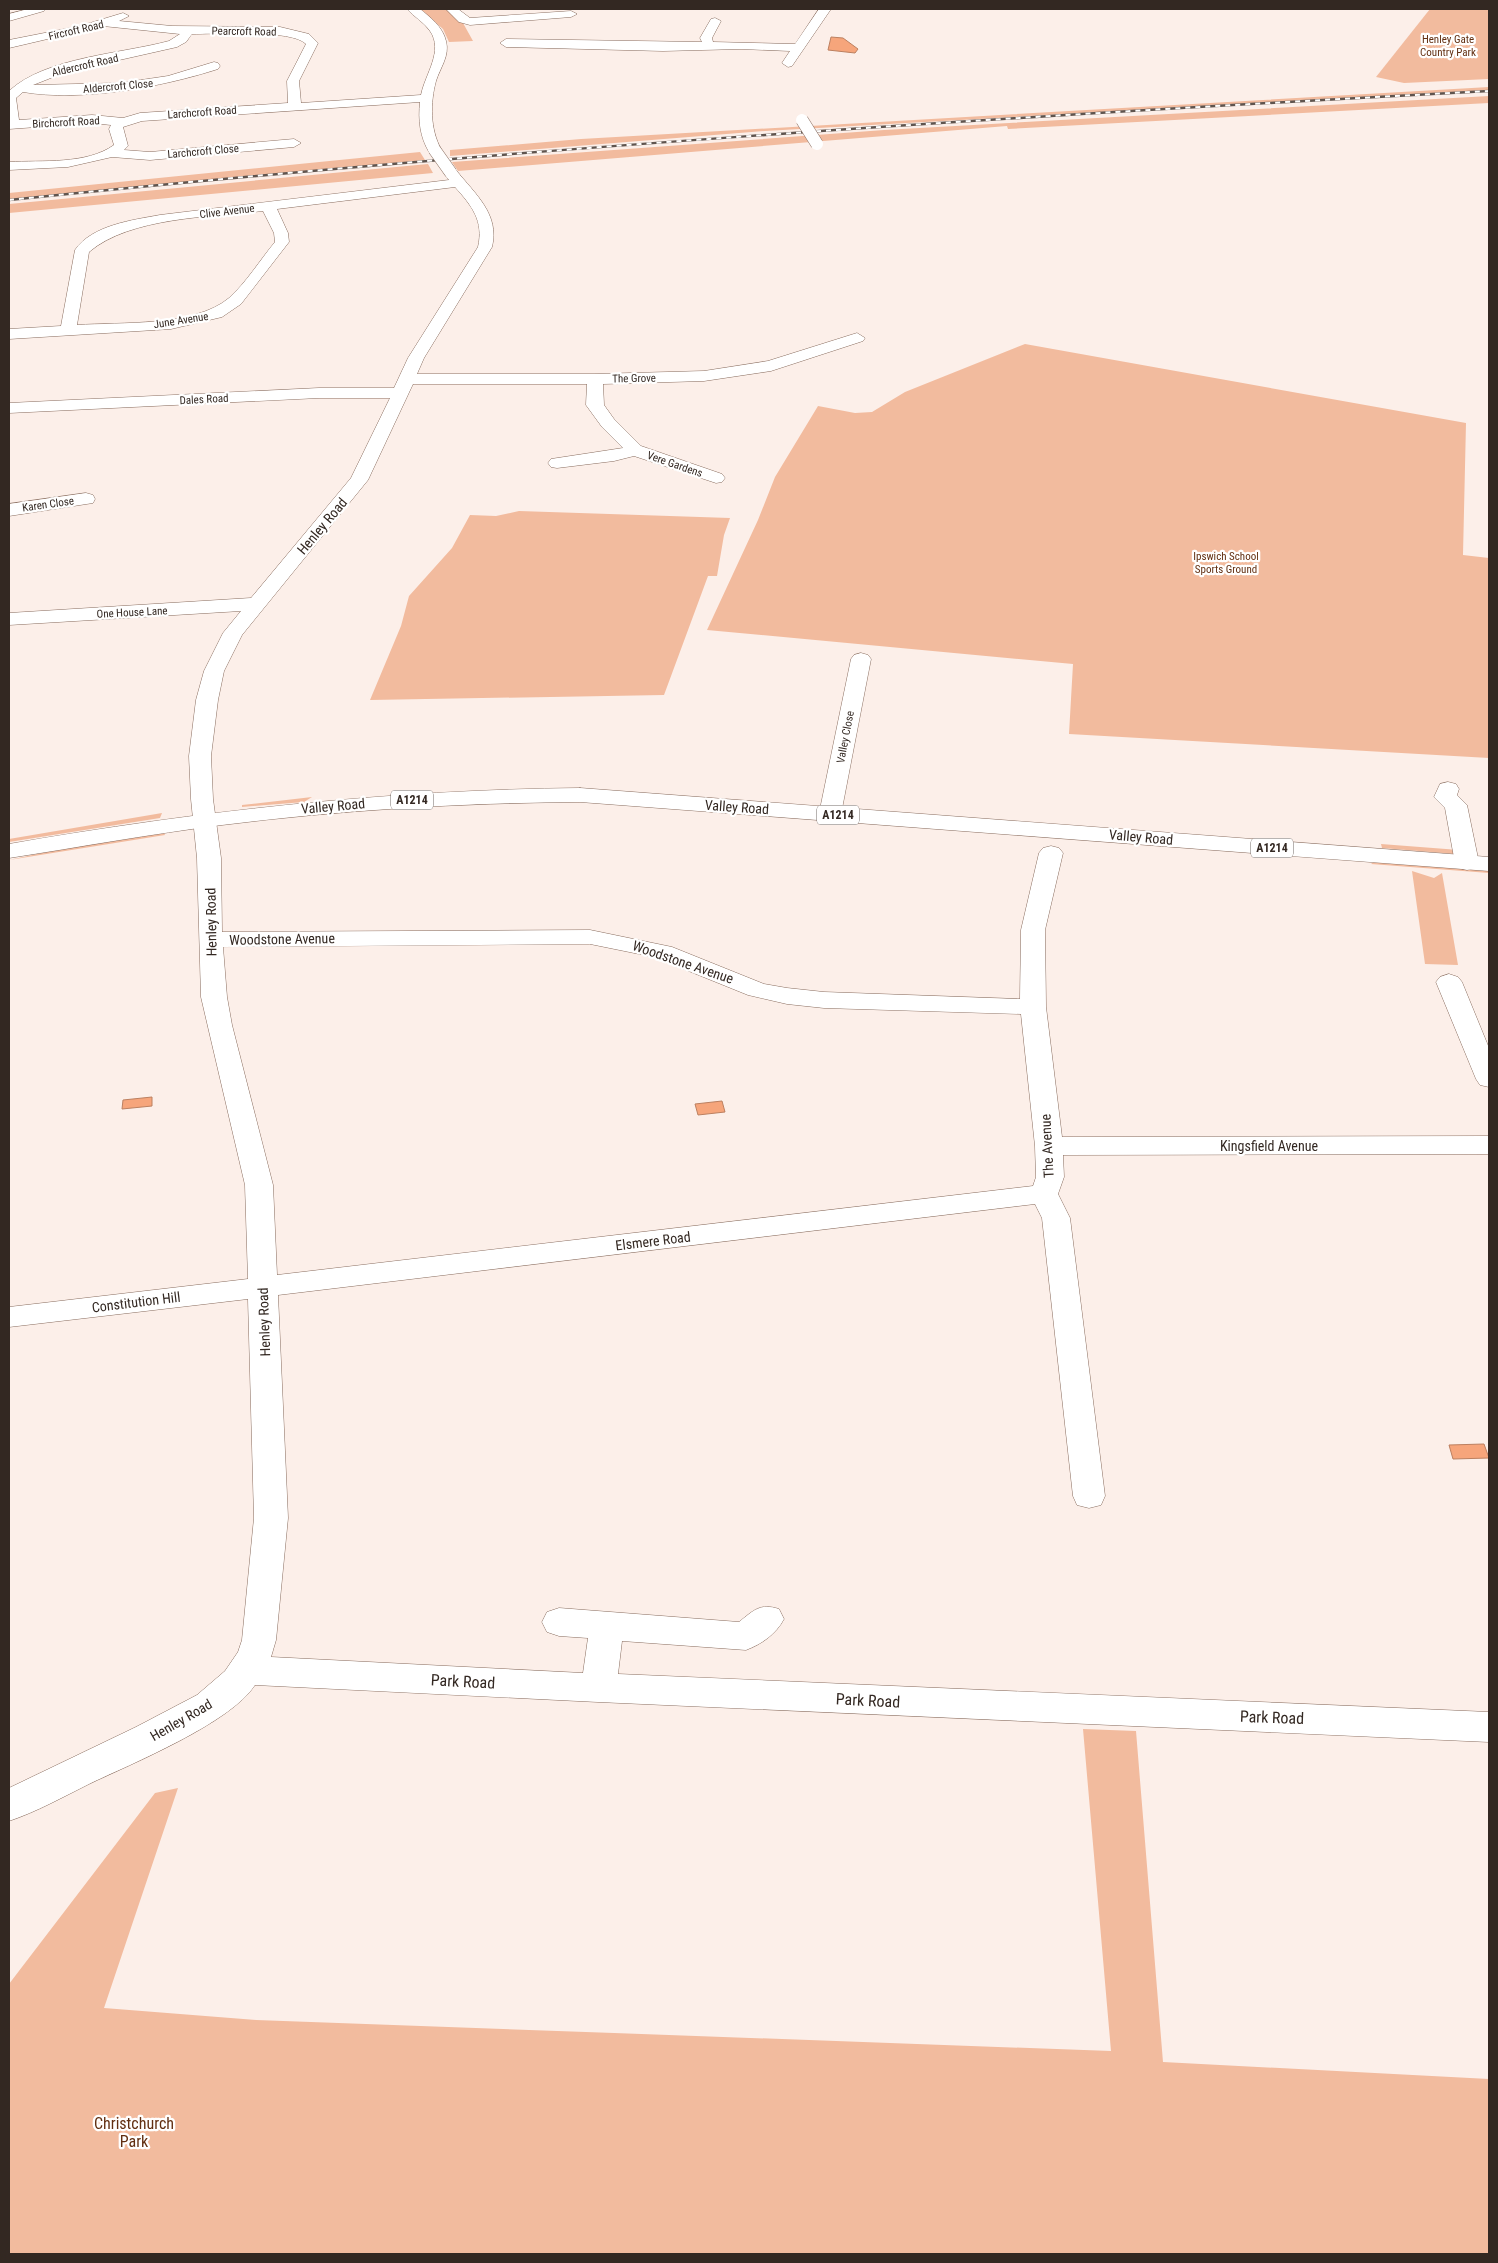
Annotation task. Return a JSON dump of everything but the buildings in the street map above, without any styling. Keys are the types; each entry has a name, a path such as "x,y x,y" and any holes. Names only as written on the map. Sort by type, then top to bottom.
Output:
{"street":[{"path":"9,18 40,9"},
{"name":"Henley Road","path":"9,1805 149,1738 210,1705 238,1681 246,1670 259,1640 268,1576 271,1518 259,1185 219,1025 214,997 209,858 204,819 200,756 206,700 221,653 254,604 359,480 372,458 403,386 488,238 486,218 434,149 426,127 427,98 431,79 440,55 441,41 433,27 413,9"},
{"path":"452,9 470,27 568,11 575,28"},
{"path":"788,63 825,9"},
{"name":"Fircroft Road","path":"9,44 106,23 134,12"},
{"path":"709,46 706,38 715,21"},
{"name":"Pearcroft Road","path":"106,23 189,30 280,31 309,38 312,43 293,81 295,106"},
{"name":"Aldercroft Road","path":"18,88 52,73 173,44 182,39 189,30"},
{"path":"529,37 572,36 573,43"},
{"path":"506,43 797,48"},
{"name":"Aldercroft Close","path":"18,88 79,90 120,88 168,80 214,66"},
{"path":"11,125 9,100 18,88"},
{"name":"Larchcroft Road","path":"122,122 154,115 427,98"},
{"name":"Birchcroft Road","path":"11,125 92,119 122,122"},
{"path":"802,120 817,144"},
{"path":"9,166 85,160 112,153 121,146 116,129 122,122"},
{"name":"Larchcroft Close","path":"112,153 150,156 294,143"},
{"name":"Clive Avenue","path":"68,330 82,250 98,238 124,227 160,218 268,206 455,178"},
{"name":"June Avenue","path":"9,334 171,324 204,317 228,307 242,293 282,242 281,232 268,206"},
{"name":"The Grove","path":"403,386 704,376 771,366 857,338"},
{"name":"Vere Gardens","path":"595,379 595,405 620,436 635,450 716,478"},
{"name":"Dales Road","path":"9,408 318,393 403,386"},
{"name":"Vere Gardens","path":"557,464 614,456 635,450"},
{"name":"Karen Close","path":"9,510 86,499"},
{"name":"One House Lane","path":"9,619 254,604"},
{"name":"Valley Close","path":"830,814 861,659"},
{"name":"Valley Road","path":"9,850 204,819 373,802 519,795 597,796 1478,863 1456,805 1440,793"},
{"name":"The Avenue","path":"1051,853 1033,930 1033,1007 1049,1146 1050,1177 1044,1194 1056,1218 1089,1496"},
{"name":"Woodstone Avenue","path":"211,940 590,937 663,952 757,990 787,996 824,1000 1033,1007"},
{"path":"1448,982 1489,1079"},
{"name":"Kingsfield Avenue","path":"1049,1146 1489,1145"},
{"name":"Elsmere Road","path":"263,1287 1044,1194"},
{"name":"Constitution Hill","path":"9,1317 263,1287"},
{"path":"559,1622 746,1636 767,1619"},
{"path":"598,1688 607,1626"},
{"name":"Park Road","path":"246,1670 598,1688 1489,1727"}],"green space":[{"path":"420,9 449,9 463,23 473,41 449,42 443,29"},
{"name":"Henley Gate Country Park","path":"1430,9 1489,9 1489,79 1404,83 1376,77"},
{"path":"1489,87 1489,90 765,131 450,156 450,150 581,139"},
{"path":"1489,96 1489,103 1008,129 1007,126 458,171 452,162 884,130"},
{"path":"420,152 425,160 9,200 9,193"},
{"path":"428,164 433,173 9,213 9,204"},
{"name":"Ipswich School Sports Ground","path":"1025,344 1466,423 1463,555 1489,558 1489,758 1069,734 1073,664 707,630 758,520 775,477 818,406 855,413 872,412 905,392"},
{"path":"519,511 730,518 724,535 717,576 708,576 664,695 370,700 401,626 409,596 452,548 470,515 496,516"},
{"path":"312,797 304,802 242,807 242,805"},
{"path":"162,813 160,818 9,842 9,839"},
{"path":"164,833 165,835 9,860 51,851"},
{"path":"1381,844 1459,850 1455,854 1382,848"},
{"path":"1375,861 1489,870 1489,873 1371,864"},
{"path":"1412,871 1434,878 1442,873 1458,965 1425,964"},
{"name":"Christchurch Park","path":"1083,1729 1136,1731 1163,2062 1489,2079 1489,2254 9,2254 9,1984 155,1793 178,1788 104,2008 256,2020 1111,2051"}],"shaded area":[{"path":"831,37 843,38 858,49 855,53 828,50"},
{"path":"152,1097 152,1106 122,1109 123,1100"},
{"path":"722,1101 725,1112 698,1115 695,1104"},
{"path":"1484,1444 1489,1458 1453,1459 1449,1445"}],"railway":[{"path":"9,200 378,165 748,136 933,123 1489,91"}]}
